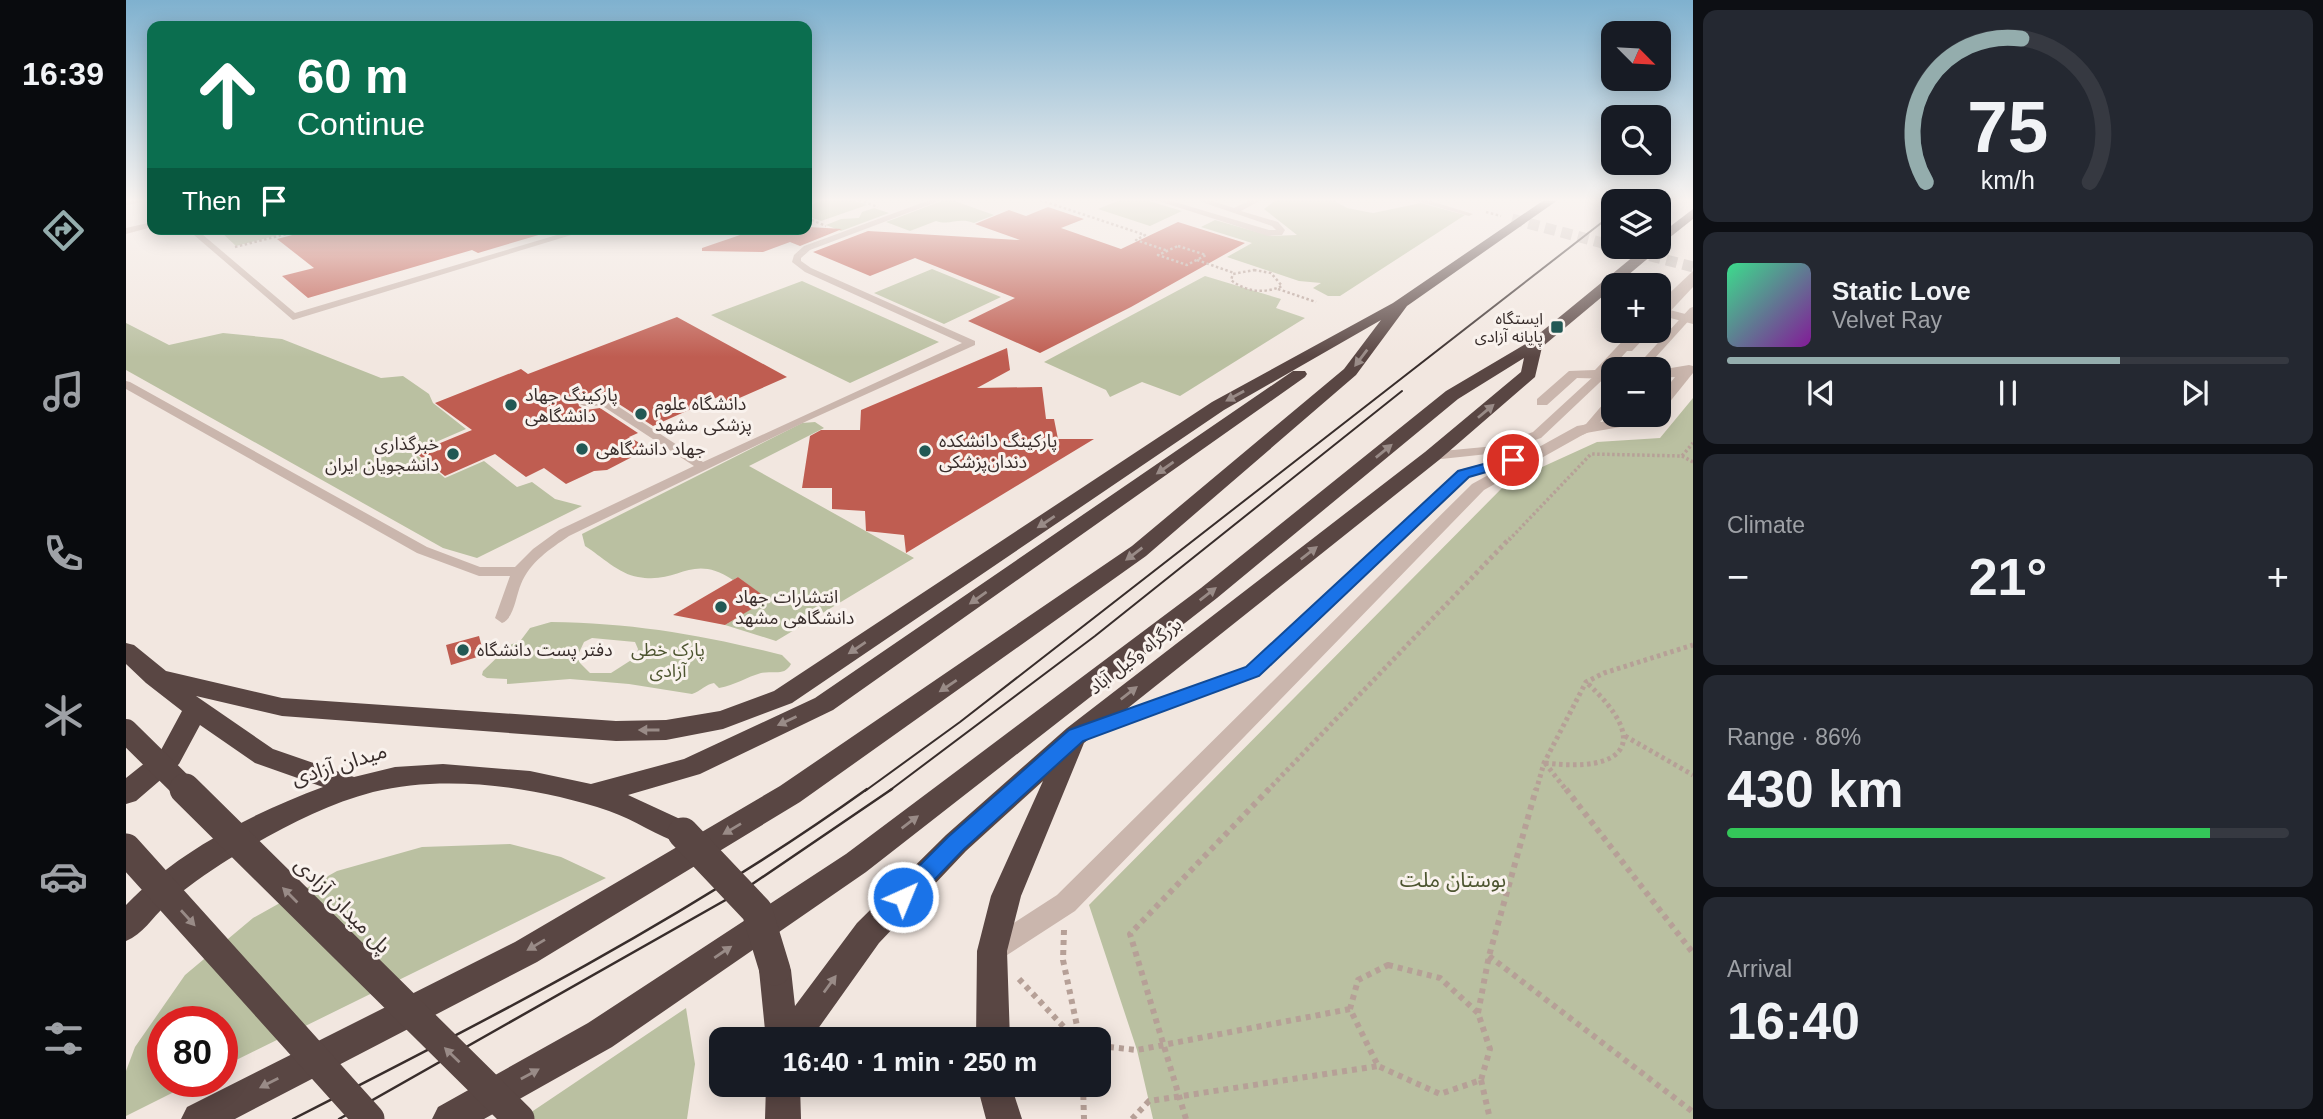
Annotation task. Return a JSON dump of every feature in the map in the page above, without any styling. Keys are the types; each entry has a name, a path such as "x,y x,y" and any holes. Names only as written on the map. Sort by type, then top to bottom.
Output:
{"highway":[{"path":"590,795 691,767 824,704 1475,252"},
{"name":"بزرگراه وکیل آباد","path":"450,1119 600,1035 856,863 1209,593 1452,396 1535,345 1639,259"},
{"path":"154,677 282,707 616,731 666,730 723,720 783,697 1218,406 1402,303"},
{"path":"199,1119 526,952 790,794 1139,551 1350,372 1402,303"},
{"name":"بزرگراه وکیل آباد","path":"799,1027 868,933 956,843 1076,735 1432,456 1530,374 1535,345"},
{"path":"126,651 154,677 196,709 264,756 355,788"},
{"path":"126,793 170,757 196,709"},
{"name":"پل میدان آزادی","path":"126,731 519,1119"},
{"path":"993,1027 992,951 1006,896 1076,735"},
{"name":"میدان آزادی","path":"126,927 138,912 202,859 295,810 355,788 414,775 472,776 590,795 641,811 682,833 757,911 775,970 782,1027"},
{"path":"126,849 369,1119"},
{"path":"783,1097 783,1119"},
{"path":"998,1097 1004,1119"}],"street":[{"path":"1671,297 1693,274"},
{"path":"1671,314 1693,320"},
{"path":"1596,379 1628,343"},
{"path":"1671,372 1689,368"},
{"path":"1671,391 1689,368"},
{"path":"1542,402 1574,374 1601,378"},
{"path":"992,951 1066,903 1478,487 1581,429 1601,426"}],"lane":[{"path":"217,252 293,317 509,252"},
{"path":"502,618 517,572 536,552 564,533 971,342 808,270 797,262 797,257 802,252"},
{"path":"1671,305 1693,282"},
{"path":"1650,357 1693,310"},
{"path":"1432,456 1497,449 1537,435 1634,343"},
{"path":"126,384 422,551 479,571 517,572"},
{"path":"586,404 603,401 703,467"},
{"path":"1076,735 1252,671 1464,474 1548,448 1590,426 1601,413"}],"path":[{"path":"1165,252 1158,255 1187,265 1206,255 1197,252"},
{"path":"1196,260 1234,273 1254,270 1271,273 1282,283 1278,289"},
{"path":"1234,273 1231,280 1241,287 1265,291 1278,289 1316,302"},
{"path":"1682,456 1693,443"},
{"path":"1186,1119 1130,934 1591,454 1682,456 1693,462"},
{"path":"1478,1013 1489,956 1544,763 1586,682 1604,673 1693,645"},
{"path":"1544,763 1580,768 1595,766 1617,755 1625,736 1623,726 1610,703 1586,682"},
{"path":"1625,736 1693,775"},
{"path":"1544,763 1693,953"},
{"path":"1066,903 1063,960 1076,1027"},
{"path":"992,951 1065,1027"},
{"path":"1489,956 1693,1111"},
{"path":"1378,1066 1350,1009 1358,980 1388,965 1440,978 1478,1013 1490,1049 1481,1080 1490,1119"},
{"path":"1111,1047 1137,1050 1164,1046 1350,1009"},
{"path":"1132,1119 1150,1101 1378,1066 1440,1094 1481,1080"},
{"path":"1083,1097 1084,1119"}],"green space":[{"path":"1236,252 1408,252 1340,296 1328,296 1313,288 1321,283 1299,281 1227,257"},
{"path":"932,269 1001,297 944,324 874,293"},
{"path":"1205,276 1281,299 1276,308 1305,318 1180,396 1142,382 1110,397 1106,390 1044,362"},
{"path":"802,281 939,342 850,383 711,315"},
{"path":"126,323 169,345 223,333 282,339 381,378 403,376 429,394 433,403 466,429 413,452 445,478 484,461 517,487 532,482 555,499 582,506 477,558 443,548 126,370"},
{"name":"بوستان ملت","path":"1693,398 1693,1119 1153,1119 1137,1050 1089,905 1507,483 1597,442 1660,438"},
{"path":"815,422 824,428 749,466 914,558 776,641 725,625 767,599 738,577 733,580 719,572 695,569 664,577 638,577 617,569 585,546 582,534 802,423"},
{"name":"پارک خطی آزادی","path":"551,622 668,631 782,655 791,664 782,672 761,673 719,688 714,683 692,694 629,684 570,679 507,684 507,679 487,678 482,675 510,645 521,640 530,628","holes":["592,638 635,642 638,649 636,657 611,673 590,673 577,657 584,642"]},
{"path":"510,844 561,857 606,878 238,1059 238,1006 163,1006 185,975 253,918 337,871 422,847"},
{"path":"686,1008 695,1064 687,1119 521,1119"},
{"path":"147,1030 147,1097 164,1097 126,1116 126,1071 135,1047"}],"building":[{"path":"294,252 464,252 308,298 282,276 314,268"},
{"path":"814,252 1229,252 1131,307 1040,353 968,321 1015,298 915,258 870,276"},
{"path":"677,317 787,377 728,403 718,397 653,426 608,397 582,399 578,402 579,406 586,410 600,408 638,433 629,437 645,446 628,455 632,457 607,470 594,471 566,484 544,468 526,477 495,454 445,476 416,453 472,430 435,403 521,369 528,374"},
{"name":"پارکینگ دانشکده دندان‌پزشکی","path":"1007,348 1010,370 977,388 1042,387 1046,419 1054,419 1058,439 1094,439 906,553 904,535 866,531 865,511 832,509 832,488 802,488 810,436 821,430 860,430 861,410"},
{"name":"انتشارات جهاد دانشگاهی مشهد","path":"738,577 768,599 725,625 673,615"},
{"name":"دفتر پست دانشگاه","path":"479,636 484,655 451,665 446,645"}],"tunnel":[{"path":"1663,259 1693,267"}],"tram line":[{"path":"865,791 960,722 1564,252"},
{"path":"889,791 1095,636 1402,391"},
{"path":"293,1119 514,1005 658,924 799,836 867,789"},
{"path":"339,1119 745,889 892,789"}],"place":[{"name":"ایستگاه پایانه آزادی","path":"1557,327"},
{"name":"پارکینگ جهاد دانشگاهی","path":"511,405"},
{"name":"دانشگاه علوم پزشکی مشهد","path":"641,414"},
{"name":"جهاد دانشگاهی","path":"582,449"},
{"name":"پارکینگ دانشکده دندان‌پزشکی","path":"925,451"},
{"name":"خبرگذاری دانشجویان ایران","path":"453,454"},
{"name":"انتشارات جهاد دانشگاهی مشهد","path":"721,607"},
{"name":"دفتر پست دانشگاه","path":"463,650"}],"route":[{"path":"903,897 956,843 1076,735 1252,671 1464,474 1513,460"}]}
